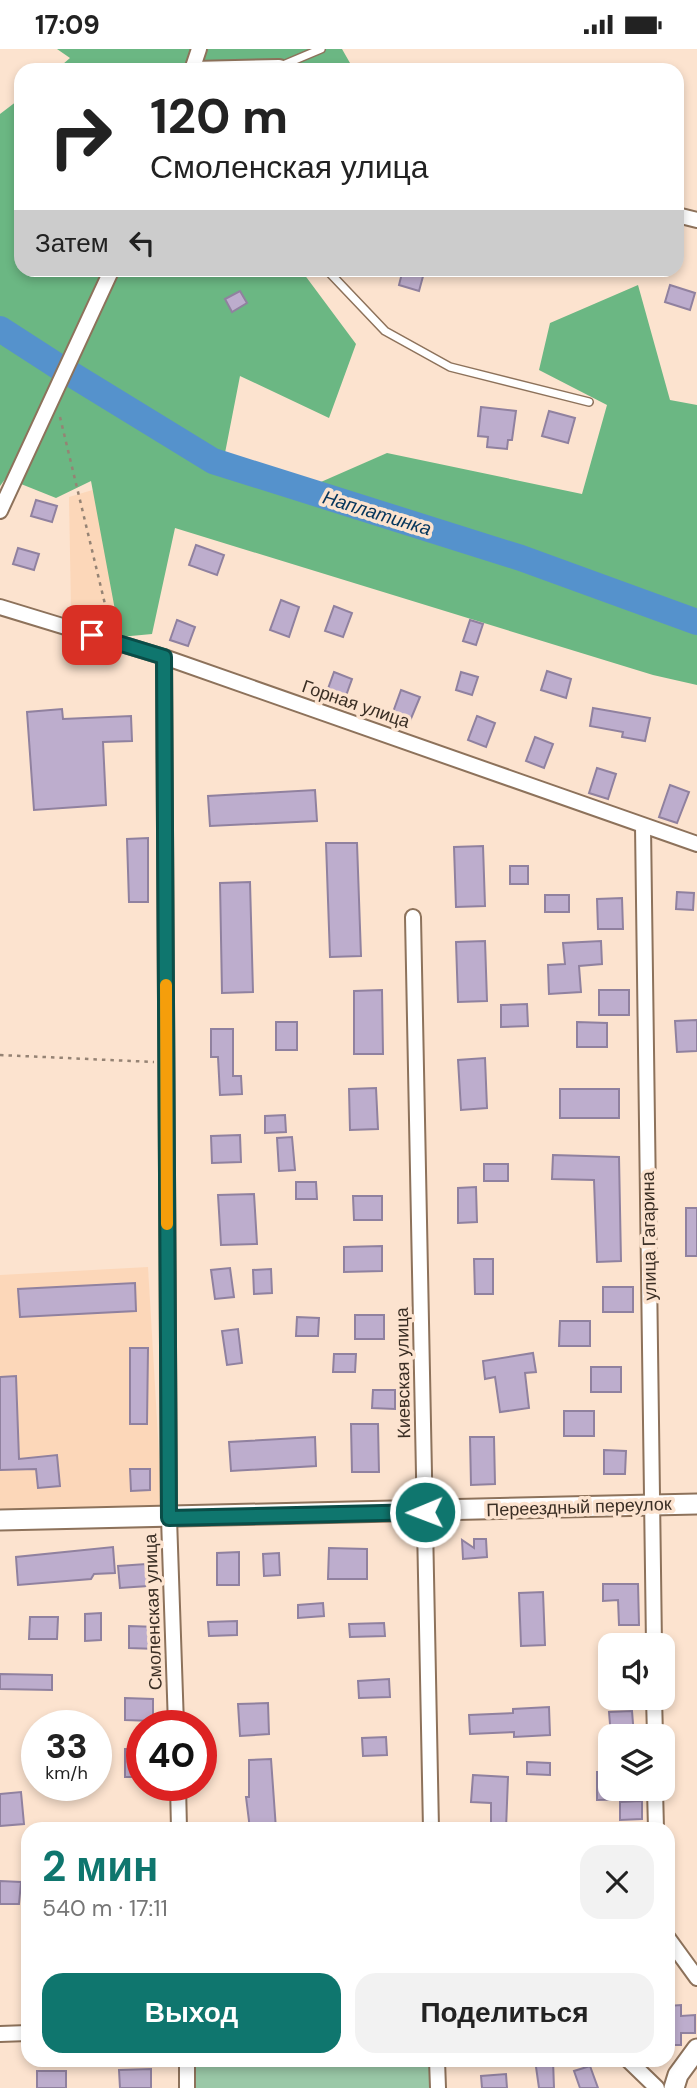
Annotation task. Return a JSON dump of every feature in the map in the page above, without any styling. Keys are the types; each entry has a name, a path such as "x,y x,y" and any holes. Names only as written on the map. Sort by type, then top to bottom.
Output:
{"street":[{"path":"0,510 108,277"},
{"name":"Горная улица","path":"0,607 164,657 697,844"},
{"name":"Смоленская улица","path":"164,657 169,1518 175,1710"},
{"name":"улица Гагарина","path":"643,826 654,1633"},
{"name":"Киевская улица","path":"413,917 431,1822"},
{"name":"Переездный переулок","path":"0,1520 697,1504"},
{"path":"178,1801 179,1822"},
{"path":"655,1801 656,1822"},
{"path":"675,1947 697,1977"},
{"path":"0,2034 21,2033"},
{"path":"674,2088 678,2075 697,2049"},
{"path":"187,2067 187,2088"},
{"path":"437,2067 438,2088"},
{"path":"635,2067 657,2088"}],"lane":[{"path":"294,63 321,49"},
{"path":"334,277 385,331 450,366 589,402"}],"path":[{"path":"55,396 114,642"},
{"path":"0,1055 166,1063"}],"shaded area":[{"path":"106,486 139,623 71,608 69,497"},
{"path":"148,1267 162,1505 0,1513 0,1275"}],"green space":[{"path":"57,49 342,49 350,63 64,63 70,58"},
{"path":"14,103 14,277 306,277 356,344 329,418 240,376 225,453 314,485 387,453 582,494 607,405 539,370 550,323 638,285 670,400 697,405 697,685 653,675 175,528 152,634 120,637 91,481 56,498 6,478 0,486 0,114"},
{"path":"195,2067 430,2067 430,2088 196,2088"}],"building":[{"path":"401,277 423,277 419,291 399,285"},
{"path":"670,285 695,293 690,310 665,302"},
{"path":"240,291 247,303 232,312 225,299"},
{"path":"481,407 516,411 512,440 508,440 507,449 487,447 488,437 478,436"},
{"path":"549,411 575,418 568,443 542,436"},
{"path":"36,500 57,506 52,522 31,516"},
{"path":"196,545 224,555 217,575 189,565"},
{"path":"18,548 39,554 34,570 13,564"},
{"path":"281,600 299,607 289,637 270,630"},
{"path":"334,606 352,613 343,637 325,631"},
{"path":"177,620 195,627 188,646 170,640"},
{"path":"470,620 483,624 476,645 463,641"},
{"path":"547,671 571,679 566,698 541,690"},
{"path":"334,672 352,679 343,704 325,697"},
{"path":"461,672 478,677 472,695 456,690"},
{"path":"401,690 420,697 410,721 392,715"},
{"path":"593,708 650,718 645,741 622,737 623,732 590,726"},
{"path":"62,709 63,719 131,716 132,741 103,742 106,805 34,810 27,712"},
{"path":"477,716 495,723 486,747 468,740"},
{"path":"535,737 553,744 544,768 526,761"},
{"path":"597,768 616,774 608,799 589,793"},
{"path":"670,785 689,792 677,823 659,817"},
{"path":"315,790 317,821 210,826 208,796"},
{"path":"148,838 148,902 129,902 127,839"},
{"path":"326,843 357,843 361,956 330,957"},
{"path":"483,846 485,906 456,907 454,847"},
{"path":"510,866 528,866 528,884 510,884"},
{"path":"250,882 253,992 222,993 220,883"},
{"path":"677,892 694,893 693,910 676,909"},
{"path":"545,895 569,895 569,912 545,912"},
{"path":"622,898 623,929 598,929 597,899"},
{"path":"485,941 487,1001 458,1002 456,942"},
{"path":"601,941 602,964 579,966 581,992 549,994 548,965 565,964 563,943"},
{"path":"382,990 383,1054 354,1054 354,991"},
{"path":"599,990 629,990 629,1015 599,1015"},
{"path":"527,1004 528,1026 501,1027 501,1005"},
{"path":"697,1020 697,1051 677,1052 675,1021"},
{"path":"276,1022 297,1022 297,1050 276,1050"},
{"path":"577,1022 607,1023 607,1047 577,1047"},
{"path":"211,1029 233,1029 233,1076 241,1076 242,1094 220,1095 218,1057 211,1057"},
{"path":"485,1058 487,1108 461,1110 458,1060"},
{"path":"376,1088 378,1129 350,1130 349,1089"},
{"path":"560,1089 619,1089 619,1118 560,1118"},
{"path":"285,1115 286,1132 265,1133 265,1116"},
{"path":"240,1135 241,1162 212,1163 211,1136"},
{"path":"292,1137 295,1170 279,1171 277,1138"},
{"path":"553,1155 619,1157 621,1261 597,1262 594,1180 552,1179"},
{"path":"484,1164 508,1164 508,1181 484,1181"},
{"path":"296,1182 316,1182 317,1199 296,1199"},
{"path":"476,1187 477,1222 458,1223 458,1188"},
{"path":"254,1194 257,1244 221,1245 218,1195"},
{"path":"353,1196 382,1196 382,1220 354,1220"},
{"path":"686,1208 697,1208 697,1256 686,1256"},
{"path":"382,1246 382,1271 344,1272 344,1247"},
{"path":"474,1259 493,1259 493,1294 475,1294"},
{"path":"230,1268 234,1297 215,1299 211,1270"},
{"path":"271,1269 272,1293 254,1294 253,1270"},
{"path":"135,1283 136,1311 20,1317 18,1289"},
{"path":"603,1287 633,1287 633,1312 603,1312"},
{"path":"355,1315 384,1315 384,1339 355,1339"},
{"path":"297,1317 319,1318 318,1336 296,1336"},
{"path":"560,1321 590,1321 590,1346 559,1346"},
{"path":"238,1329 242,1363 227,1365 222,1331"},
{"path":"130,1348 148,1348 147,1424 130,1424"},
{"path":"533,1353 536,1372 525,1373 529,1408 500,1412 495,1377 485,1379 483,1361"},
{"path":"334,1354 356,1354 355,1372 333,1372"},
{"path":"591,1367 621,1367 621,1392 591,1392"},
{"path":"16,1376 19,1459 57,1455 60,1486 38,1488 36,1469 0,1470 0,1377"},
{"path":"373,1390 395,1390 395,1409 372,1408"},
{"path":"564,1411 594,1411 594,1436 564,1436"},
{"path":"351,1424 378,1424 379,1472 352,1472"},
{"path":"315,1437 316,1466 231,1471 229,1442"},
{"path":"470,1437 494,1437 495,1484 471,1485"},
{"path":"604,1450 626,1451 625,1474 604,1474"},
{"path":"130,1469 150,1469 150,1490 131,1491"},
{"path":"474,1539 486,1539 487,1557 463,1559 462,1540 474,1548"},
{"path":"113,1547 115,1573 94,1574 91,1579 18,1585 16,1557"},
{"path":"329,1548 367,1549 367,1579 328,1579"},
{"path":"239,1552 239,1585 217,1585 217,1553"},
{"path":"279,1553 280,1575 264,1576 263,1554"},
{"path":"146,1564 148,1586 120,1588 118,1566"},
{"path":"603,1584 638,1584 639,1625 619,1625 618,1600 603,1601"},
{"path":"543,1592 545,1645 521,1646 519,1593"},
{"path":"323,1603 324,1616 298,1618 298,1605"},
{"path":"101,1613 101,1640 85,1641 85,1614"},
{"path":"30,1617 58,1617 57,1639 29,1639"},
{"path":"237,1621 237,1635 209,1636 208,1622"},
{"path":"384,1623 385,1636 350,1637 349,1624"},
{"path":"129,1626 157,1627 157,1649 129,1648"},
{"path":"0,1674 52,1675 52,1690 0,1689"},
{"path":"389,1679 390,1697 359,1698 358,1681"},
{"path":"125,1698 153,1699 153,1710 126,1710 125,1720"},
{"path":"268,1703 269,1734 240,1736 238,1704"},
{"path":"549,1707 550,1735 514,1737 514,1732 470,1734 469,1715 513,1713 513,1709"},
{"path":"632,1711 633,1724 610,1724 609,1712"},
{"path":"386,1737 387,1755 363,1756 362,1738"},
{"path":"271,1759 276,1822 249,1822 246,1797 249,1797 249,1760"},
{"path":"527,1762 550,1763 550,1775 527,1774"},
{"path":"473,1775 508,1777 506,1822 491,1822 491,1803 471,1802"},
{"path":"21,1792 24,1822 0,1826 0,1794"},
{"path":"642,1801 642,1819 620,1820 620,1802"},
{"path":"0,1881 21,1882 19,1904 0,1904"},
{"path":"675,2005 681,2005 681,2016 695,2015 695,2033 681,2033 681,2045 675,2045"},
{"path":"536,2067 553,2067 554,2088 539,2088"},
{"path":"590,2067 598,2088 580,2088 574,2071"},
{"path":"151,2069 151,2088 120,2088 119,2070"},
{"path":"37,2071 66,2071 66,2088 37,2088"},
{"path":"506,2074 507,2088 482,2088 481,2076"}],"waterway":[{"name":"Наплатинка","path":"0,329 62,369"},
{"name":"Наплатинка","path":"71,374 213,461 521,558 697,622"}],"slow traffic":[{"path":"166,985 167,1224"}],"route":[{"path":"92,635 164,657 169,1518 425,1512"}]}
